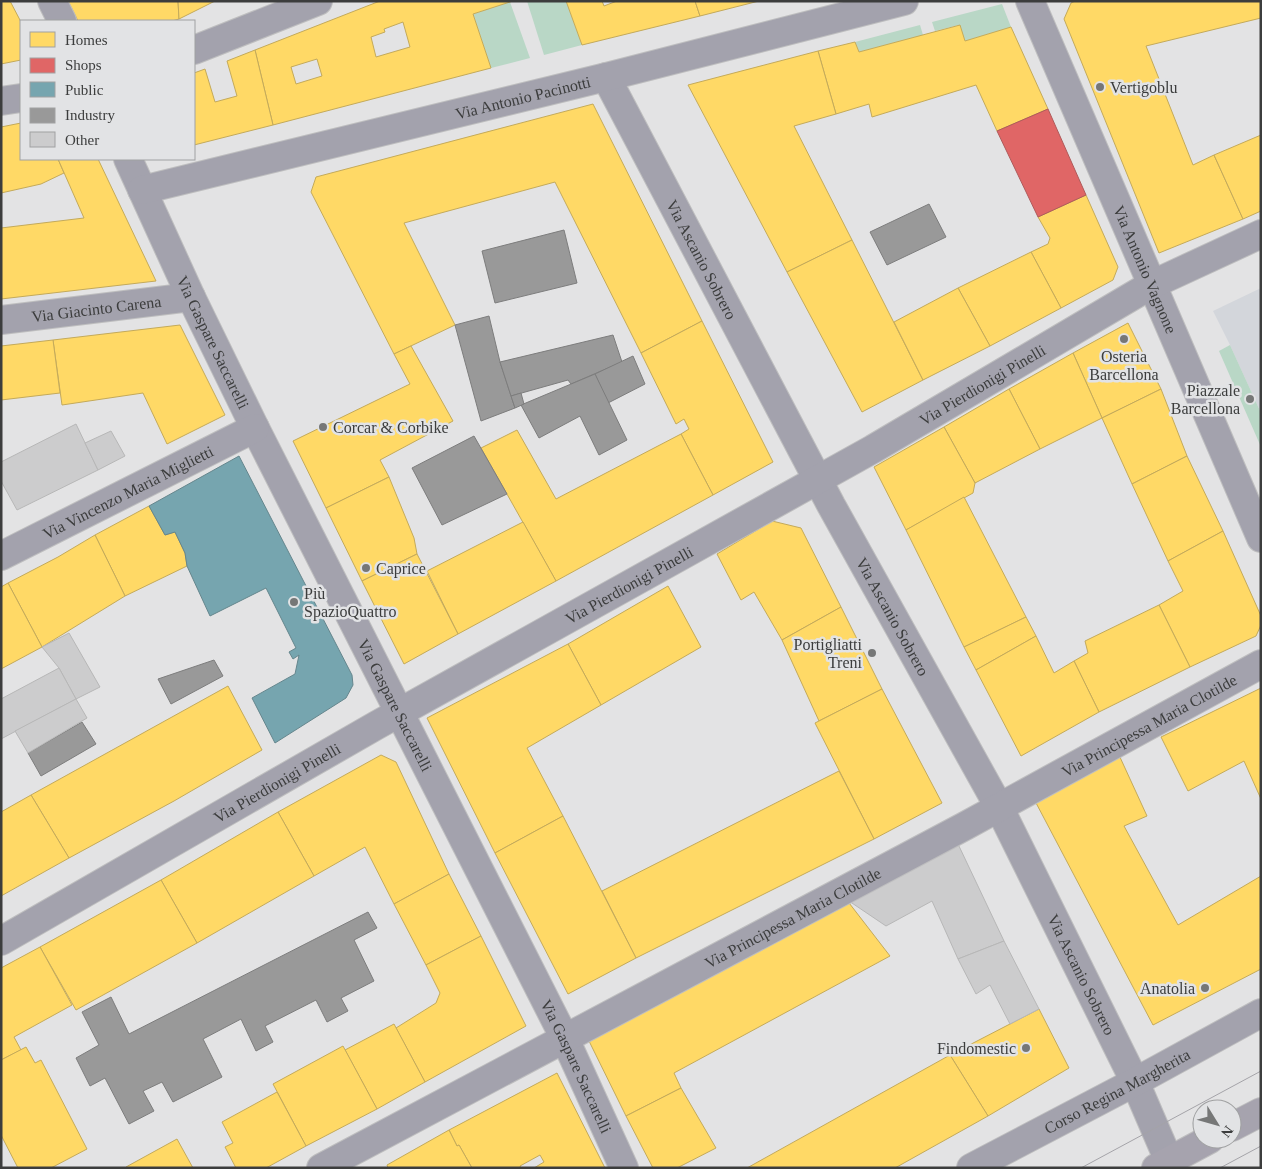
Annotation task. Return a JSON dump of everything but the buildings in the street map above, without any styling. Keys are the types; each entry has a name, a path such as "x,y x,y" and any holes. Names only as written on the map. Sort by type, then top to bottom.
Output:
{"main road":[{"path":"1242,1122 1261,1112"},
{"path":"1166,1165 1193,1149"}],"street":[{"path":"52,1 62,20"},
{"path":"195,50 318,1"},
{"name":"Via Antonio Pacinotti","path":"142,190 606,77 904,1"},
{"name":"Via Antonio Vagnone","path":"1030,1 1261,538"},
{"name":"Via Ascanio Sobrero","path":"606,77 817,478 999,807 1135,1082 1166,1165"},
{"path":"1,101 20,98"},
{"name":"Via Gaspare Saccarelli","path":"128,160 191,297 255,428 565,1039 624,1168"},
{"name":"Via Pierdionigi Pinelli","path":"1,941 399,713 873,448 1151,285 1261,234"},
{"name":"Via Giacinto Carena","path":"1,320 191,297"},
{"name":"Via Vincenzo Maria Miglietti","path":"1,556 255,428"},
{"name":"Via Principessa Maria Clotilde","path":"321,1168 999,807 1261,664"},
{"name":"Corso Regina Margherita","path":"971,1168 1261,1013"}],"shaded area":[{"name":"Piazzale Barcellona","path":"1261,288 1261,413 1213,311"}],"green space":[{"path":"527,1 566,1 582,45 544,55"},
{"path":"510,2 530,58 491,68 473,14"},
{"path":"1002,4 1011,27 965,41 959,25 935,31 932,22"},
{"path":"920,25 923,35 859,52 855,42"},
{"path":"1230,345 1261,413 1261,447 1219,351"}],"tram line":[{"path":"1081,1168 1261,1071"},
{"path":"1220,1168 1261,1146"}],"place":[{"name":"Vertigoblu","path":"1100,87"},
{"name":"Osteria Barcellona","path":"1124,339"},
{"name":"Piazzale Barcellona","path":"1250,399"},
{"name":"Corcar & Corbike","path":"323,427"},
{"name":"Caprice","path":"366,568"},
{"name":"Più SpazioQuattro","path":"294,602"},
{"name":"Portigliatti Treni","path":"872,653"},
{"name":"Anatolia","path":"1205,988"},
{"name":"Findomestic","path":"1026,1048"}]}
